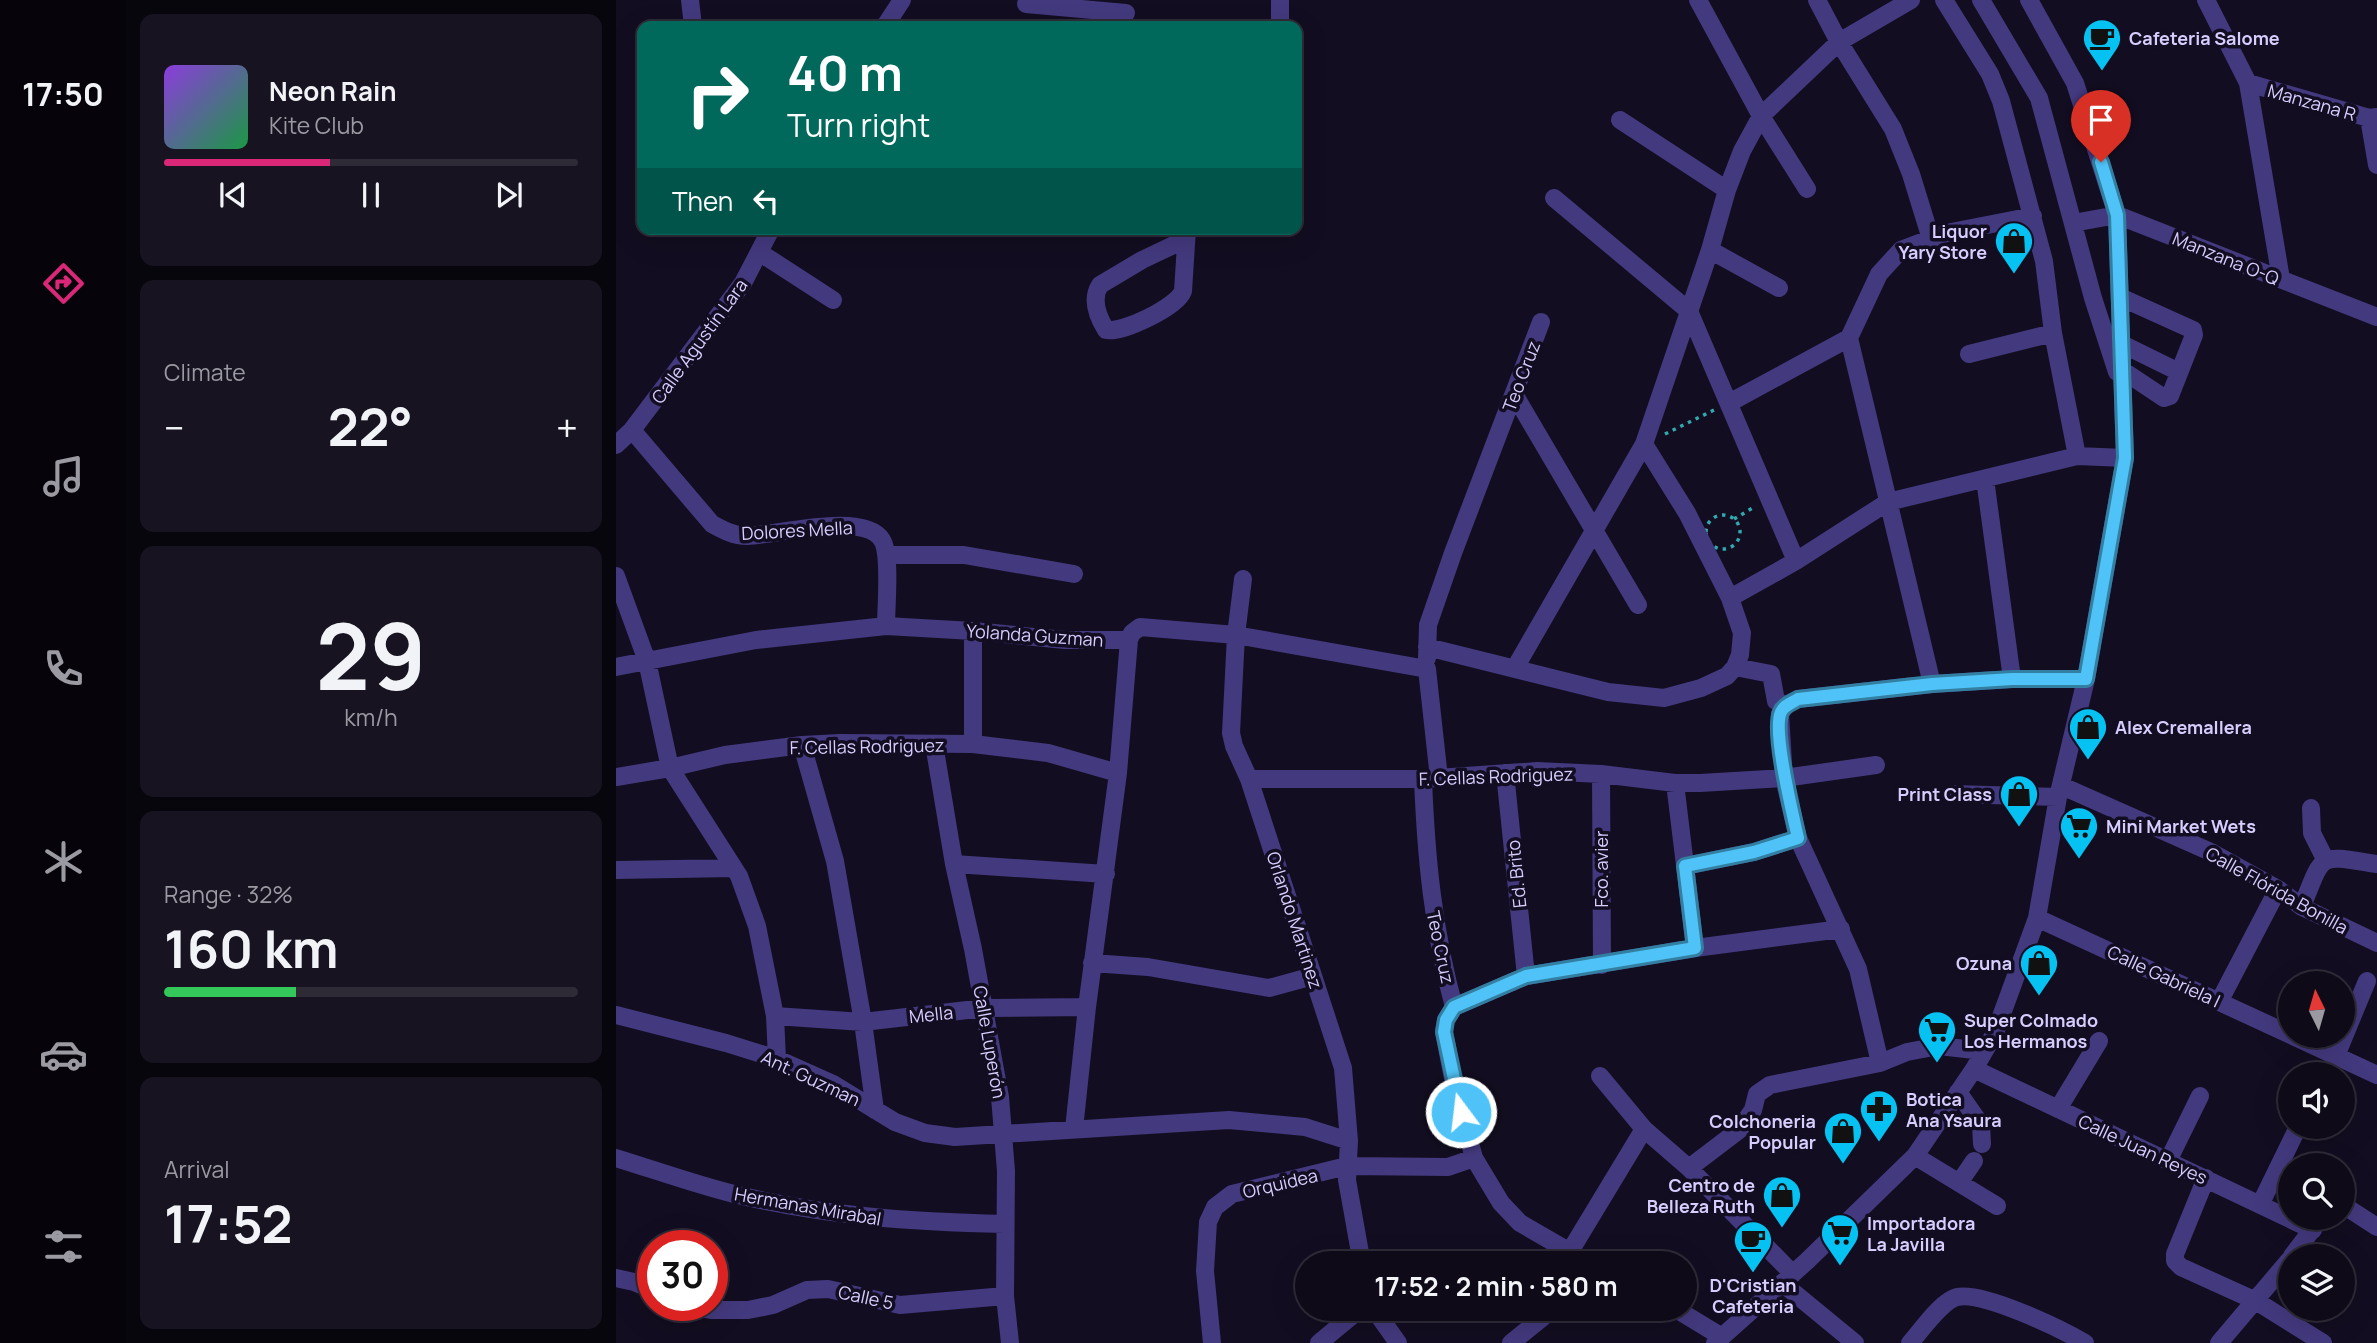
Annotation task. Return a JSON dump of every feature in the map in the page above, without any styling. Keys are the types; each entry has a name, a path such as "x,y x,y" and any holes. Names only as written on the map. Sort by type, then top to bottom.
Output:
{"street":[{"path":"691,0 693,21"},
{"path":"888,21 902,0"},
{"path":"1280,0 1280,21"},
{"path":"1698,0 1761,116 1807,188"},
{"path":"1816,0 1893,129 1912,174 1931,239"},
{"path":"1515,668 1644,444 1710,250 1727,190 1742,151 1761,116 1839,42 1911,0"},
{"path":"1944,0 1990,74 2001,101 2044,261 2053,332 2077,456"},
{"path":"1981,0 2039,98 2093,298 2123,391"},
{"path":"1693,1321 1719,1340 1915,1157 1974,1069 1995,1032 2037,918 2060,791 2086,679 2125,458 2117,215 2075,83 2029,0"},
{"path":"2206,0 2248,83 2281,279"},
{"path":"1026,4 1127,13"},
{"name":"Manzana R","path":"2248,83 2373,118"},
{"path":"2373,118 2377,166"},
{"path":"1620,120 1727,190"},
{"path":"1554,198 1689,312 1796,561"},
{"path":"2073,223 2117,215"},
{"name":"Manzana O-Q","path":"2117,215 2377,317"},
{"path":"1729,403 1849,338 1879,274 1901,250 1946,233 2033,216"},
{"name":"Calle Agustín Lara","path":"616,445 632,430 743,283 768,235"},
{"path":"1185,235 1100,285 1096,303 1107,330 1118,331 1180,298 1183,290 1187,235"},
{"path":"1710,250 1779,288"},
{"path":"759,253 832,300"},
{"path":"2120,297 2193,330 2194,335 2170,396 2164,398 2122,370"},
{"name":"Teo Cruz","path":"1541,322 1428,625 1431,778 1426,858 1433,915 1454,1007 1446,1020 1445,1040 1474,1158 1501,1203 1520,1223 1566,1251"},
{"path":"1969,354 2053,332"},
{"path":"1849,338 1932,684"},
{"path":"2122,344 2179,372"},
{"path":"1514,394 1638,605"},
{"name":"Dolores Mella","path":"632,430 712,524 729,533 746,536 838,525 867,527 882,539 887,555"},
{"path":"1427,647 1608,692 1664,698 1701,688 1727,676 1740,655 1742,633 1730,598 1687,513 1644,444"},
{"path":"1730,598 1796,561 1888,502 2077,456 2125,458"},
{"path":"1985,479 2012,679"},
{"path":"886,626 887,555 964,555 1074,574"},
{"path":"616,576 646,661 670,768 739,876 757,926 775,1016 777,1059"},
{"name":"Orlando Martinez","path":"1243,579 1236,635 1231,733 1343,1068 1349,1141 1349,1193 1360,1251"},
{"name":"Yolanda Guzman","path":"616,667 756,640 886,626 1065,640 1129,640 1132,633 1140,628 1236,635 1427,669"},
{"path":"973,631 973,744"},
{"path":"1074,1129 1092,963 1118,773 1129,640"},
{"path":"1735,667 1771,674 1776,701 1786,705"},
{"path":"1880,1063 1858,969 1798,838 1784,778 1780,714 1786,705 1798,699 1932,684 2012,679 2086,679"},
{"name":"Calle Luperón","path":"934,744 954,864 985,1008 1000,1097 1006,1171 1005,1296 1010,1343"},
{"name":"F. Cellas Rodriguez","path":"616,777 724,755 802,745 973,744 1048,753 1118,773"},
{"path":"802,745 835,860 875,1110"},
{"name":"F. Cellas Rodriguez","path":"1248,779 1431,778 1536,771 1601,774 1675,783 1784,778 1877,765"},
{"name":"Ed. Brito","path":"1505,773 1526,976"},
{"name":"Fco. avier","path":"1601,774 1602,965"},
{"path":"1675,783 1695,948"},
{"path":"1952,794 2060,791"},
{"name":"Calle Flórida Bonilla","path":"2060,791 2213,853 2278,888 2302,907 2377,943"},
{"path":"2311,808 2312,834 2325,859"},
{"path":"1685,866 1754,852 1798,838"},
{"path":"2302,907 2317,868 2325,859 2377,864"},
{"path":"954,864 1106,874"},
{"path":"616,870 734,868"},
{"path":"2219,1002 2278,888"},
{"name":"Calle Gabriela I","path":"2037,918 2278,1029"},
{"path":"1454,1007 1526,976 1695,948 1840,929"},
{"path":"1092,963 1148,967 1269,988 1313,976"},
{"path":"2336,1056 2367,981"},
{"name":"Mella","path":"775,1016 863,1022 985,1008 1087,1007"},
{"name":"Ant. Guzman","path":"616,1014 777,1059 833,1084 895,1122 925,1133 955,1138 1229,1120 1305,1127 1349,1141"},
{"path":"2058,1109 2099,1041"},
{"path":"1689,1168 1739,1130 1753,1111 1757,1094 1770,1086 1880,1063 1907,1052 1939,1045 1983,1051"},
{"name":"Calle Gabriela I","path":"2319,1048 2377,1075"},
{"name":"Calle Juan Reyes","path":"1974,1069 2260,1205 2278,1211"},
{"path":"1600,1076 1644,1129 1689,1168 1788,1278 1855,1343"},
{"path":"1958,1092 1980,1125 1978,1153 1959,1183"},
{"path":"2168,1161 2200,1096"},
{"path":"1570,1251 1644,1129"},
{"path":"2260,1205 2292,1139"},
{"path":"1915,1157 1997,1206"},
{"name":"Hermanas Mirabal","path":"616,1158 734,1194 846,1215 894,1220 1005,1224"},
{"name":"Orquidea","path":"1212,1343 1205,1271 1208,1222 1216,1207 1232,1194 1347,1166 1448,1167 1474,1158"},
{"path":"2206,1178 2175,1254 2175,1261 2181,1267 2256,1301 2323,1343"},
{"path":"2355,1212 2377,1227"},
{"path":"2301,1244 2312,1230"},
{"path":"2219,1343 2278,1273"},
{"path":"616,1278 637,1285"},
{"name":"Calle 5","path":"728,1310 748,1310 773,1305 807,1290 828,1289 900,1305 1005,1296"},
{"path":"1910,1343 1945,1303 1957,1297 1971,1297 1993,1303 2060,1329 2085,1343"},
{"path":"1320,1343 1346,1321"},
{"path":"1382,1321 1398,1343"},
{"path":"1511,1343 1538,1321"}],"path":[{"path":"1644,444 1729,403"},
{"path":"1734,519 1769,499"},
{"path":"1723,514 1734,519 1740,529 1736,542 1723,549 1710,544 1705,532 1711,519 1723,514"}],"place":[{"name":"Cafeteria Salome","path":"2102,72"},
{"name":"Liquor Yary Store","path":"2014,275"},
{"name":"Alex Cremallera","path":"2088,761"},
{"name":"Print Class","path":"2019,828"},
{"name":"Mini Market Wets","path":"2079,860"},
{"name":"Ozuna","path":"2039,997"},
{"name":"Super Colmado Los Hermanos","path":"1937,1064"},
{"name":"Botica Ana Ysaura","path":"1879,1143"},
{"name":"Colchoneria Popular","path":"1843,1165"},
{"name":"Centro de Belleza Ruth","path":"1782,1229"},
{"name":"Importadora La Javilla","path":"1840,1267"},
{"name":"D'Cristian Cafeteria","path":"1753,1274"}],"route":[{"path":"1461,1112 1444,1032 1446,1020 1454,1007 1526,976 1695,948 1685,866 1754,852 1798,838 1784,778 1779,726 1780,714 1786,705 1798,699 1932,684 2012,679 2086,679 2125,458 2117,215 2101,162"}]}
